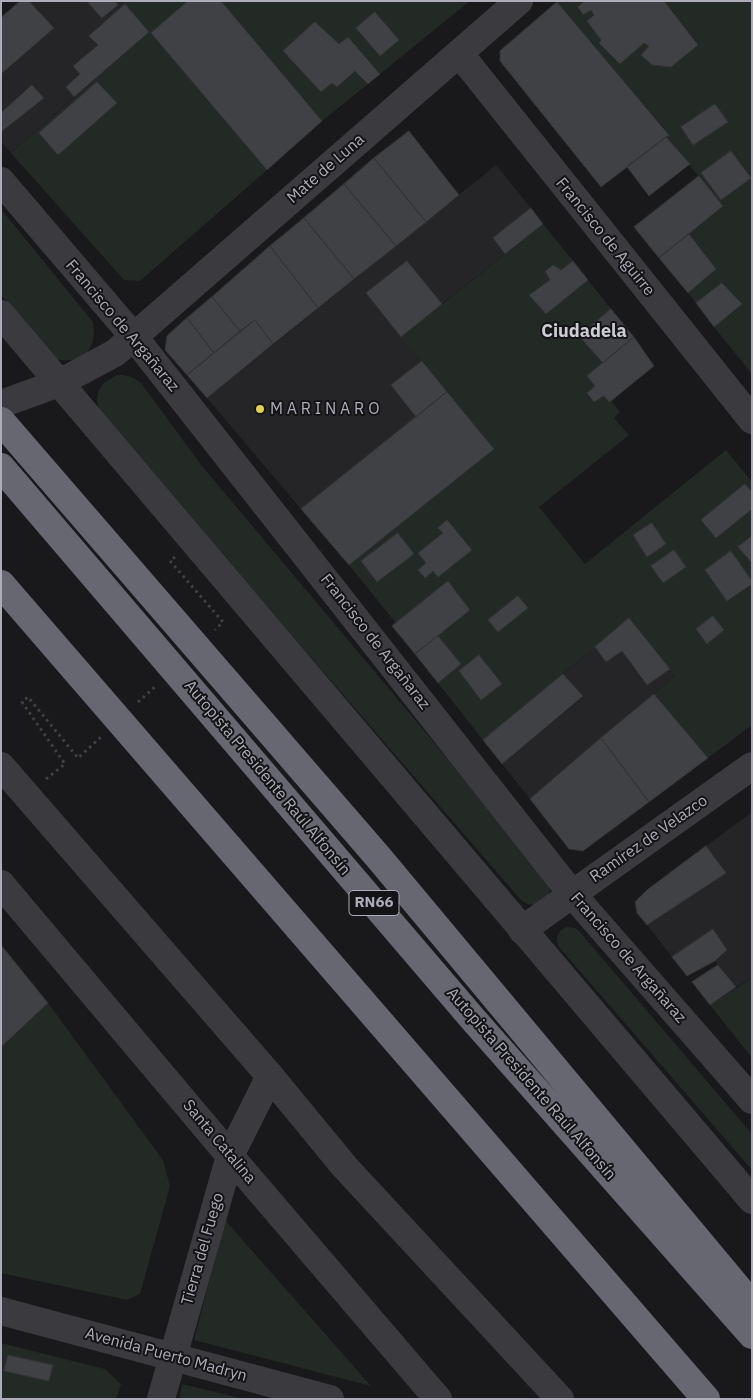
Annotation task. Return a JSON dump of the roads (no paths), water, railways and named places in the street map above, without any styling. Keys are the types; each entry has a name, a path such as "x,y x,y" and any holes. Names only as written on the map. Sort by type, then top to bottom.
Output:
{"highway":[{"path":"1,421 379,858 741,1289 752,1305"},
{"name":"Autopista Presidente Raúl Alfonsín","path":"1,467 472,1018 752,1335"},
{"path":"1,584 706,1399"}],"street":[{"name":"Mate de Luna","path":"1,404 59,383 115,354 519,1"},
{"name":"Francisco de Aguirre","path":"459,53 752,420"},
{"name":"Francisco de Argañaraz","path":"1,181 134,337 572,894 752,1100"},
{"path":"1,314 242,596 522,930 752,1200"},
{"path":"1,766 270,1076 344,1166 560,1399"},
{"name":"Ramírez de Velazco","path":"522,930 752,766"},
{"name":"Santa Catalina","path":"1,884 438,1399"},
{"name":"Tierra del Fuego","path":"161,1399 230,1156 270,1076"},
{"name":"Avenida Puerto Madryn","path":"1,1311 330,1399"}],"place":[{"name":"M A R I N A R O","path":"260,409"}],"district":[{"name":"Ciudadela","path":"584,332"}]}
